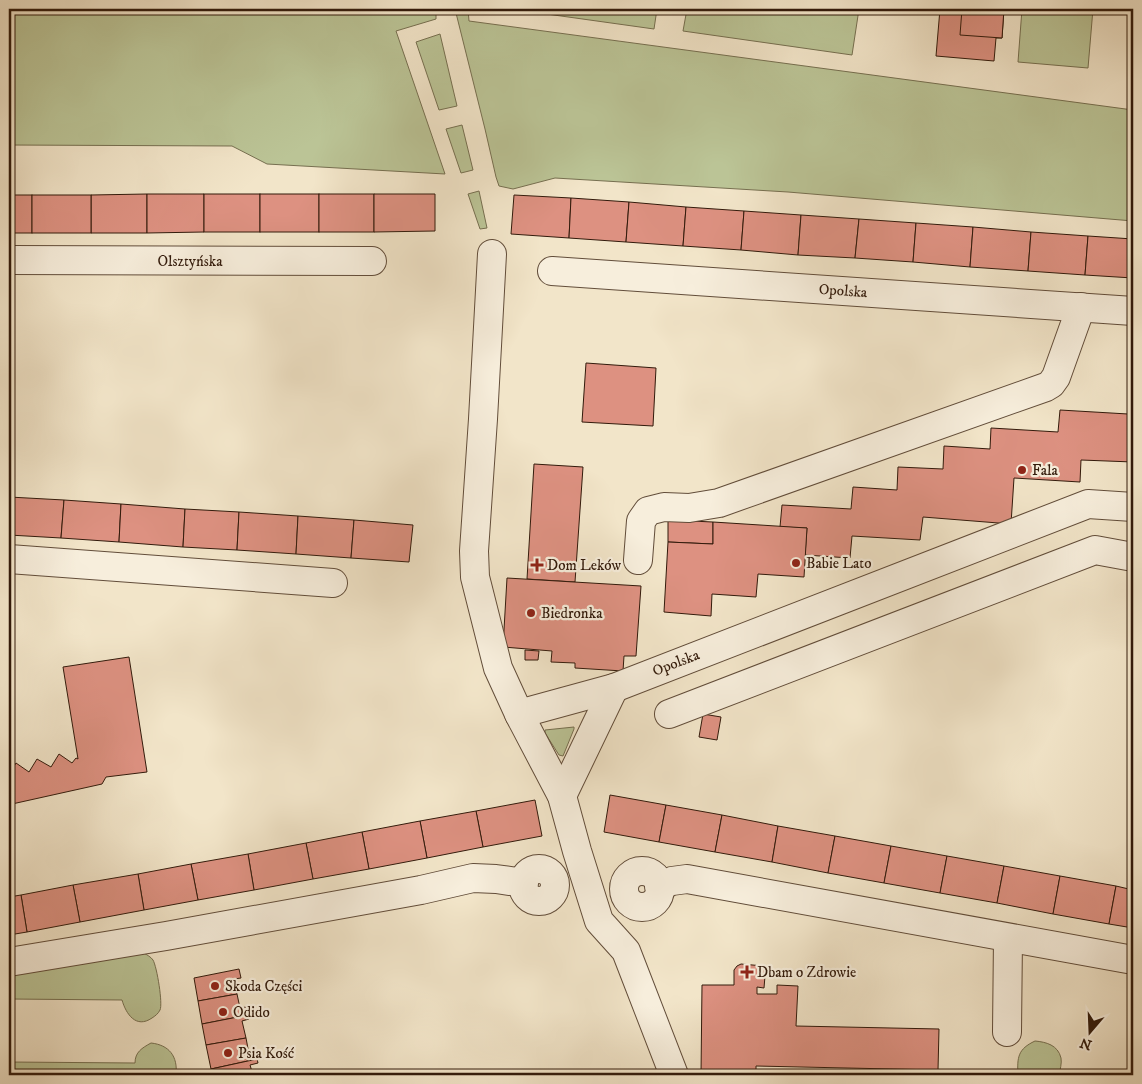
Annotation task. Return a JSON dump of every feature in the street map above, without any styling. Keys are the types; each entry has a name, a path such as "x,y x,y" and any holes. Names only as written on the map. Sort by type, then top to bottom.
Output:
{"street":[{"path":"492,254 484,419 474,551 475,577 498,668 519,714 562,796 576,851 599,922 626,951 674,1075"},
{"name":"Olsztyńska","path":"9,260 372,261"},
{"name":"Opolska","path":"552,271 1133,311"},
{"path":"638,560 641,521 648,511 664,507 690,508 719,503 1046,387 1056,377 1081,307"},
{"name":"Opolska","path":"519,714 614,688 1088,504 1133,507"},
{"path":"669,714 1095,550 1133,557"},
{"path":"9,559 333,583"},
{"path":"562,796 614,688"},
{"path":"9,962 421,890 473,878 524,883"},
{"path":"659,886 672,881 687,879 1133,960"},
{"path":"1007,1032 1008,938"}],"green space":[{"path":"9,9 436,9 436,19 396,31 445,174 267,164 232,146 9,145"},
{"path":"455,9 468,9 469,21 1133,110 1133,221 788,192 555,178 513,189 499,186"},
{"path":"511,9 657,9 654,29"},
{"path":"687,9 859,9 852,55 683,31"},
{"path":"1022,9 1093,9 1088,68 1018,62"},
{"path":"440,34 457,106 439,110 416,42"},
{"path":"462,125 473,170 461,173 446,129"},
{"path":"479,191 487,228 480,229 468,194"},
{"path":"574,727 563,756 559,755 545,730"},
{"path":"144,953 155,964 161,1001 158,1013 146,1021 141,1022 132,1018 122,1000 9,999 9,975"},
{"path":"1035,1041 1047,1043 1057,1050 1061,1060 1059,1075 1018,1075 1018,1058 1020,1054 1025,1047"},
{"path":"151,1043 163,1046 171,1053 174,1057 176,1075 136,1075 135,1070 9,1070 9,1062 135,1063 138,1053"}],"building":[{"path":"940,9 1004,9 1002,38 996,38 994,61 936,56"},
{"path":"962,9 1004,9 1002,38 960,35"},
{"path":"147,194 147,233 91,233 91,195"},
{"path":"147,194 204,194 204,232 147,233"},
{"path":"204,194 260,194 260,232 204,232"},
{"path":"260,194 319,194 319,232 260,232"},
{"path":"319,194 374,194 374,232 319,232"},
{"path":"374,194 435,194 435,231 374,232"},
{"path":"9,195 32,195 32,233 9,233"},
{"path":"32,195 91,195 91,233 32,233"},
{"path":"514,195 571,198 569,238 511,234"},
{"path":"571,198 629,202 626,242 569,238"},
{"path":"629,202 686,207 683,246 626,242"},
{"path":"686,207 744,211 741,250 683,246"},
{"path":"744,211 801,215 798,255 741,250"},
{"path":"801,215 859,219 855,258 798,255"},
{"path":"859,219 916,223 913,262 855,258"},
{"path":"916,223 973,227 970,267 913,262"},
{"path":"973,227 1031,232 1028,271 970,267"},
{"path":"1031,232 1088,236 1085,275 1028,271"},
{"path":"1088,236 1133,239 1133,278 1085,275"},
{"path":"586,363 656,368 653,426 582,422"},
{"path":"1131,369 1133,369 1133,462 1081,460 1080,482 1014,478 1011,524 923,517 920,540 852,536 850,558 805,555 807,528 780,527 782,505 851,509 853,487 897,490 898,467 943,469 944,446 990,449 991,428 1058,432 1060,410 1128,414"},
{"path":"534,464 583,467 575,582 527,579"},
{"path":"9,497 64,500 61,538 9,535"},
{"path":"64,500 121,504 119,542 61,538"},
{"path":"121,504 185,509 183,547 119,542"},
{"path":"185,509 239,512 237,550 183,547"},
{"path":"239,512 298,516 296,554 237,550"},
{"path":"298,516 354,520 351,558 296,554"},
{"path":"354,520 413,525 409,562 351,558"},
{"path":"668,520 713,522 713,544 668,542"},
{"path":"713,522 807,528 804,577 758,574 756,597 712,594 711,616 664,612 668,542 713,544"},
{"path":"507,578 641,586 636,656 624,656 623,671 575,668 575,663 551,662 552,651 503,647"},
{"path":"525,650 539,651 538,660 525,660"},
{"path":"129,657 147,772 106,777 102,784 12,804 9,801 9,775 16,763 29,772 37,759 51,767 59,754 72,763 76,758 78,759 63,667"},
{"path":"703,714 721,717 717,740 699,737"},
{"path":"610,795 666,805 659,842 604,832"},
{"path":"535,800 542,836 483,847 476,811"},
{"path":"666,805 722,815 715,852 659,842"},
{"path":"476,811 483,847 427,858 420,821"},
{"path":"722,815 778,826 772,862 715,852"},
{"path":"420,821 427,858 369,869 362,832"},
{"path":"778,826 835,836 828,873 772,862"},
{"path":"362,832 369,869 313,879 306,843"},
{"path":"835,836 891,846 884,883 828,873"},
{"path":"306,843 313,879 254,890 248,854"},
{"path":"891,846 947,856 940,893 884,883"},
{"path":"248,854 254,890 198,900 191,864"},
{"path":"947,856 1004,866 997,903 940,893"},
{"path":"191,864 198,900 144,910 138,874"},
{"path":"1004,866 1060,876 1053,914 997,903"},
{"path":"138,874 144,910 80,922 73,885"},
{"path":"1060,876 1116,886 1109,924 1053,914"},
{"path":"73,885 80,922 27,932 21,895"},
{"path":"1116,886 1133,890 1133,928 1109,924"},
{"path":"21,895 27,932 9,935 9,897"},
{"path":"741,964 764,966 764,988 757,987 757,994 777,994 777,985 798,986 796,1026 939,1029 938,1070 756,1066 756,1075 701,1075 702,985 734,985 734,970"},
{"name":"Skoda Części","path":"239,969 241,978 234,979 237,994 198,1001 194,978"},
{"name":"Odido","path":"237,994 240,1008 246,1007 248,1015 202,1024 198,1001"},
{"path":"248,1015 249,1019 242,1021 246,1038 206,1045 202,1024"},
{"name":"Psia Kość","path":"246,1038 249,1054 255,1053 257,1059 211,1069 206,1045"},
{"path":"257,1059 258,1063 250,1065 253,1075 212,1075 211,1069"}],"place":[{"name":"Fala","path":"1022,470"},
{"name":"Babie Lato","path":"796,563"},
{"name":"Dom Leków","path":"537,565"},
{"name":"Biedronka","path":"531,613"},
{"name":"Dbam o Zdrowie","path":"747,972"},
{"name":"Skoda Części","path":"215,986"},
{"name":"Odido","path":"223,1012"},
{"name":"Psia Kość","path":"228,1053"}]}
